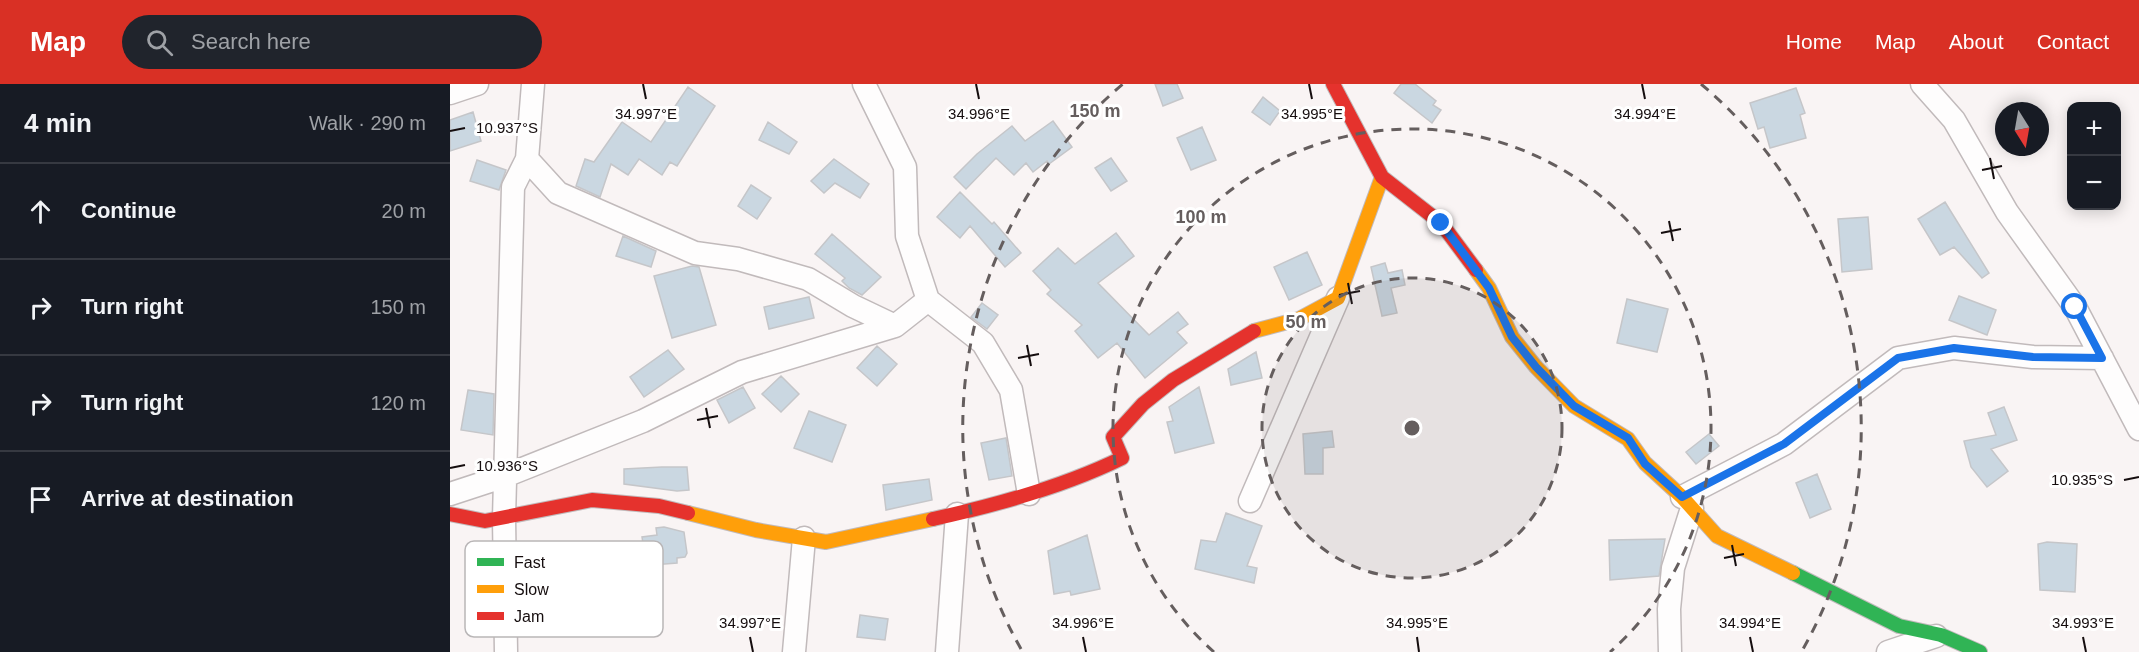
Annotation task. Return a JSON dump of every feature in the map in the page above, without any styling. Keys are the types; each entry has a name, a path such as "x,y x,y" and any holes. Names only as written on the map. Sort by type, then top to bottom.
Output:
{"street":[{"path":"450,93 477,84"},
{"path":"504,541 513,187 527,159 533,84"},
{"path":"864,84 905,167 908,236 928,300 983,343 1011,390 1029,494"},
{"path":"1333,84 1382,177 1441,223 1489,288 1512,337 1536,367 1574,406 1628,438 1645,464 1687,503 1716,536 1899,626 1941,635 1980,652"},
{"path":"1922,84 1954,120 2007,212 2075,307 2139,429"},
{"path":"527,159 558,193 695,253 738,259 808,279 853,306 895,326"},
{"path":"1250,501 1338,298 1382,177"},
{"path":"450,514 485,521 592,501 603,501 659,506 756,530 826,542 957,514 1029,494 1102,468 1122,458 1113,437 1143,404 1173,380 1255,330 1299,319 1338,298"},
{"path":"450,494 505,476 643,421 742,372 895,326 928,300"},
{"path":"1670,652 1669,609 1674,568 1687,503 1784,444 1898,358 1954,348 2033,357 2102,358"},
{"path":"947,652 957,514"},
{"path":"794,652 804,538"},
{"path":"1888,652 1941,635"},
{"path":"506,637 506,652"}],"building":[{"path":"1155,84 1177,84 1183,98 1163,106"},
{"path":"1401,84 1415,84 1436,101 1433,105 1441,110 1432,123 1394,93"},
{"path":"688,87 715,106 677,166 670,162 662,175 639,159 628,175 611,164 600,197 576,186 585,159 594,162 622,122 651,142"},
{"path":"1796,88 1805,113 1800,115 1806,138 1770,148 1764,127 1758,129 1750,103"},
{"path":"1263,97 1280,111 1270,125 1252,112"},
{"path":"473,112 481,141 450,151 450,120"},
{"path":"1053,121 1072,147 1049,164 1047,161 1033,172 1026,163 1014,175 996,158 966,189 954,177 977,154 1012,126 1025,141"},
{"path":"768,122 797,142 789,154 759,140"},
{"path":"1202,127 1216,160 1191,170 1177,138"},
{"path":"1111,158 1127,181 1111,191 1095,168"},
{"path":"834,159 869,184 860,198 835,183 824,193 811,181"},
{"path":"477,160 506,170 499,190 470,181"},
{"path":"751,185 771,198 757,219 738,206"},
{"path":"960,192 992,224 994,222 1021,253 1005,267 970,226 960,238 937,217"},
{"path":"1945,202 1989,273 1982,278 1954,247 1940,255 1918,219"},
{"path":"1868,217 1872,269 1842,272 1838,219"},
{"path":"1116,233 1134,256 1098,283 1149,335 1178,312 1188,324 1177,332 1187,343 1145,378 1117,343 1098,358 1075,331 1082,325 1047,294 1051,290 1033,271 1058,248 1075,264"},
{"path":"832,234 881,277 862,295 849,288 842,281 845,278 815,254"},
{"path":"623,236 656,251 651,267 616,256"},
{"path":"1307,252 1322,285 1289,300 1274,267"},
{"path":"1385,263 1388,273 1402,270 1405,285 1391,288 1397,313 1382,316 1371,267"},
{"path":"692,266 699,267 716,325 672,338 654,276"},
{"path":"1959,296 1996,310 1987,335 1949,320"},
{"path":"809,297 814,318 769,329 764,307"},
{"path":"1627,299 1668,309 1657,352 1617,343"},
{"path":"982,303 998,315 987,329 971,317"},
{"path":"877,346 897,364 877,386 857,368"},
{"path":"668,350 684,369 644,397 630,377"},
{"path":"1256,352 1262,378 1231,385 1228,369"},
{"path":"781,376 799,394 781,412 762,394"},
{"path":"743,387 755,408 729,423 717,400"},
{"path":"1199,387 1214,443 1175,453 1167,422 1173,421 1169,407"},
{"path":"468,390 494,394 493,435 461,430"},
{"path":"2004,407 2017,440 1991,449 2008,471 1987,487 1971,467 1964,441 1996,435 1988,413"},
{"path":"809,411 846,425 832,462 794,448"},
{"path":"1332,431 1334,447 1323,448 1323,474 1305,474 1303,434"},
{"path":"1709,434 1719,446 1696,464 1686,452"},
{"path":"1006,438 1012,476 989,480 981,443"},
{"path":"687,467 689,490 677,491 624,484 624,469"},
{"path":"1817,474 1831,509 1810,518 1796,483"},
{"path":"929,479 932,500 886,510 883,485"},
{"path":"1226,513 1262,526 1247,566 1257,568 1254,583 1195,569 1201,540 1216,542"},
{"path":"664,527 684,532 687,553 685,557 677,558 677,563 663,564 663,541 643,541 642,537 657,535 656,528"},
{"path":"1087,535 1100,589 1071,595 1070,591 1054,594 1048,551"},
{"path":"1665,539 1659,576 1610,580 1609,540"},
{"path":"2047,542 2077,544 2075,592 2040,590 2038,544"},
{"path":"860,615 888,619 885,640 857,637"}],"traffic: fast":[{"path":"1793,573 1899,626 1941,635 1980,652"}],"traffic: slow":[{"path":"1254,331 1299,319 1338,298 1382,177"},
{"path":"1476,270 1489,288 1512,337 1536,367 1574,406 1628,439 1645,463 1682,497 1717,536 1793,573"},
{"path":"688,513 756,530 826,542 933,519"}],"traffic: jam":[{"path":"1333,84 1382,177 1441,223 1476,270"},
{"path":"933,519 1029,494 1077,478 1122,458 1113,437 1143,404 1173,380 1254,331"},
{"path":"450,514 485,521 592,500 659,506 688,513"}],"route":[{"path":"1441,223 1489,288 1512,337 1536,367 1574,406 1628,438 1645,464 1682,497 1784,444 1898,358 1954,348 2033,357 2102,358 2075,307"}]}
